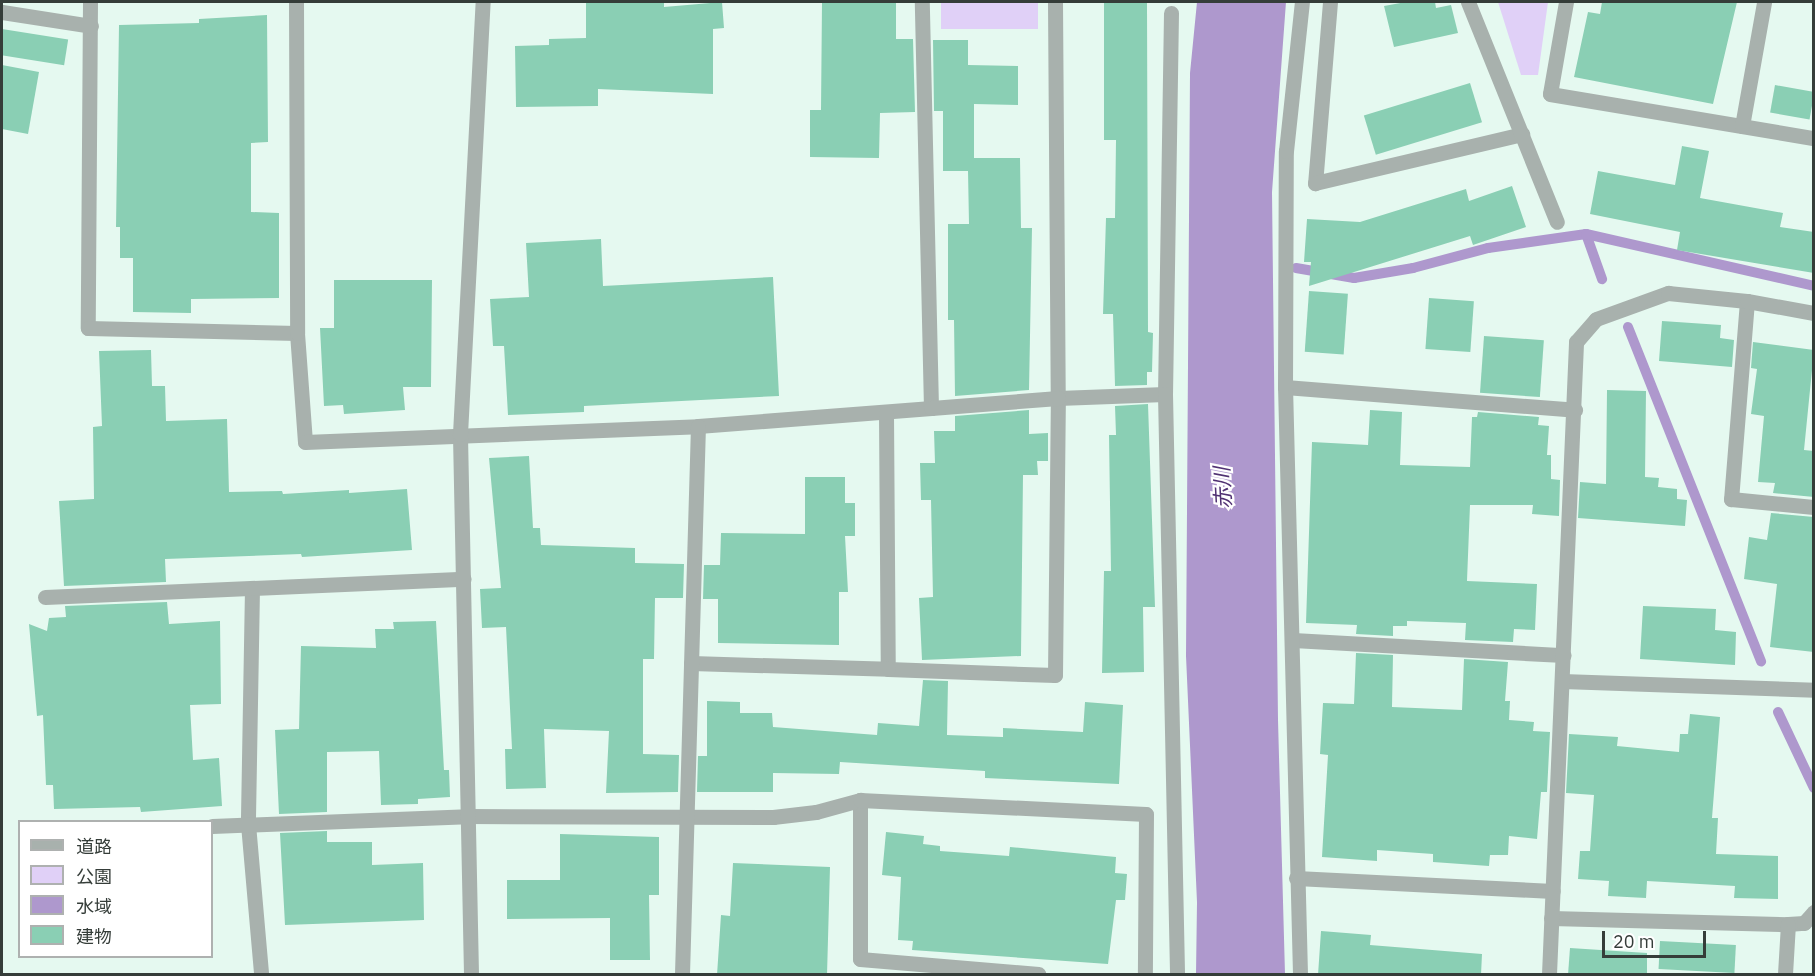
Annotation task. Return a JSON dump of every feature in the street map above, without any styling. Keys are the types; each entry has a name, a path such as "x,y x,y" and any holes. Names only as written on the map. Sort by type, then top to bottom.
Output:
{"street":[{"path":"90,2 88,328 297,333"},
{"path":"296,2 297,333 305,442 698,426 886,414 931,408 1058,398 1165,394"},
{"path":"471,975 460,434 483,2"},
{"path":"922,2 931,408"},
{"path":"691,663 1054,675 1058,398 1055,2"},
{"path":"1300,975 1285,387 1286,151 1302,2"},
{"path":"1330,2 1315,183 1522,134"},
{"path":"1468,2 1557,222"},
{"path":"1566,2 1550,94 1814,138"},
{"path":"1742,126 1764,2"},
{"path":"2,12 91,26"},
{"path":"1171,13 1165,394 1177,975"},
{"path":"1549,975 1575,410 1576,342 1596,319 1668,293 1747,301 1814,313"},
{"path":"1747,301 1731,499 1814,507"},
{"path":"1285,387 1575,410"},
{"path":"886,414 888,669"},
{"path":"682,975 683,814 691,663 698,426"},
{"path":"45,597 464,579"},
{"path":"252,588 248,824 261,975"},
{"path":"1293,640 1564,655"},
{"path":"1562,681 1814,690"},
{"path":"213,826 467,816 683,814 773,817 816,812 860,800 1146,814 1145,975"},
{"path":"860,800 860,959 1038,975"},
{"path":"1296,878 1553,891"},
{"path":"1551,918 1788,924 1804,923 1814,912"},
{"path":"1785,975 1788,924"}],"green space":[{"path":"941,2 1038,2 1038,29 941,29"},
{"path":"1498,2 1548,2 1538,75 1521,75"}],"water":[{"name":"赤川","path":"1197,2 1286,2 1272,192 1278,720 1285,974 1196,974 1197,902 1186,656 1190,73"}],"building":[{"path":"586,2 664,2 664,7 722,2 724,28 713,29 713,94 598,89 598,106 516,107 515,46 549,45 549,39 586,38"},
{"path":"822,2 896,2 896,39 913,39 915,112 880,113 879,158 810,157 810,110 821,110"},
{"path":"1104,2 1147,2 1148,332 1153,333 1152,372 1147,372 1147,385 1115,386 1113,314 1103,314 1106,218 1115,218 1116,140 1104,140"},
{"path":"1406,2 1435,2 1436,8 1451,5 1458,33 1394,47 1384,6"},
{"path":"1602,2 1737,2 1713,104 1574,77 1588,12 1600,14"},
{"path":"267,15 268,142 251,143 251,212 279,213 279,298 191,299 191,313 133,312 133,258 120,258 120,227 116,227 119,25 199,23 199,19"},
{"path":"2,29 68,39 64,65 2,55"},
{"path":"933,40 968,40 968,65 1018,66 1018,105 974,104 974,158 1020,158 1021,228 1032,228 1029,390 955,396 954,320 948,320 948,224 969,224 968,171 943,171 943,111 934,111"},
{"path":"2,65 39,72 28,134 2,129"},
{"path":"1470,83 1482,122 1376,155 1364,115"},
{"path":"1775,85 1814,92 1810,120 1770,113"},
{"path":"1682,146 1709,151 1700,198 1783,213 1780,227 1814,232 1814,273 1677,250 1680,232 1590,214 1598,171 1675,185"},
{"path":"1512,186 1526,227 1473,245 1470,236 1309,286 1311,262 1304,262 1307,219 1360,222 1466,189 1469,201"},
{"path":"601,239 603,286 773,277 779,396 584,406 584,412 508,415 504,346 493,346 490,299 529,297 526,243"},
{"path":"334,280 432,280 431,387 403,387 405,410 344,414 343,405 324,406 320,328 334,328"},
{"path":"1309,291 1348,294 1344,355 1305,352"},
{"path":"1429,298 1474,301 1470,352 1425,349"},
{"path":"1662,321 1721,325 1720,338 1734,340 1732,367 1659,361"},
{"path":"1484,336 1544,340 1540,397 1480,393"},
{"path":"1753,342 1814,350 1804,450 1814,451 1814,497 1773,493 1775,483 1758,482 1764,416 1751,414 1757,369 1751,368"},
{"path":"151,350 152,386 165,386 166,421 227,419 229,492 282,491 283,494 349,490 349,493 407,489 412,550 302,557 301,554 165,559 166,582 64,586 59,501 94,499 93,427 102,426 99,351"},
{"path":"1607,390 1646,391 1645,477 1659,478 1658,487 1677,489 1677,499 1687,500 1685,526 1578,518 1580,482 1606,484"},
{"path":"1148,404 1155,607 1143,607 1144,672 1102,673 1104,571 1111,571 1109,435 1116,435 1115,406"},
{"path":"1029,410 1029,434 1048,433 1048,461 1037,461 1038,475 1023,475 1021,656 922,660 919,598 933,597 931,500 921,500 920,463 935,463 934,431 955,431 955,416"},
{"path":"1370,410 1402,412 1400,465 1470,467 1472,417 1477,417 1478,412 1539,417 1538,425 1549,426 1547,455 1551,455 1551,479 1560,480 1559,516 1532,514 1533,505 1470,505 1467,581 1537,584 1535,630 1514,629 1513,642 1465,640 1466,623 1407,621 1407,626 1393,626 1393,636 1356,634 1357,625 1306,623 1312,442 1368,445"},
{"path":"529,456 533,528 540,528 541,545 635,548 635,563 684,564 683,598 655,598 654,659 643,659 643,754 679,755 678,792 606,793 609,731 544,729 546,788 506,789 505,749 512,749 506,627 482,628 480,589 501,588 489,458"},
{"path":"805,477 845,477 845,503 855,503 855,536 845,536 848,592 839,592 839,645 718,643 718,599 703,599 704,565 720,565 721,533 805,534"},
{"path":"1771,513 1814,517 1814,652 1770,647 1777,584 1744,579 1749,537 1767,540"},
{"path":"167,602 169,624 220,621 221,704 190,705 193,760 219,758 222,806 141,812 140,807 54,809 53,785 46,785 43,715 37,716 29,624 47,631 49,618 66,617 65,606"},
{"path":"1643,606 1716,609 1715,630 1736,632 1735,665 1640,659"},
{"path":"436,621 444,770 449,770 450,797 418,799 418,804 381,805 379,751 327,752 327,812 279,814 275,730 299,729 301,646 376,648 375,629 394,629 393,622"},
{"path":"1356,653 1393,655 1392,707 1462,710 1464,659 1508,662 1505,701 1510,701 1509,720 1534,722 1533,731 1550,732 1547,792 1541,792 1537,839 1509,836 1508,855 1490,855 1489,866 1433,862 1433,854 1377,850 1377,861 1322,857 1328,755 1320,754 1323,703 1354,704"},
{"path":"923,680 948,681 947,735 1003,737 1003,728 1083,732 1085,702 1123,705 1119,784 985,778 985,771 840,762 839,774 773,773 773,792 697,792 698,756 707,756 707,701 740,702 740,713 772,713 773,727 877,735 878,723 919,726"},
{"path":"1690,714 1720,717 1712,818 1718,818 1716,854 1778,856 1778,899 1734,898 1735,886 1647,881 1646,898 1608,896 1609,881 1578,879 1580,851 1590,851 1594,795 1566,793 1569,734 1618,737 1617,746 1679,752 1680,734 1688,734"},
{"path":"327,831 327,842 372,842 372,865 423,863 424,920 285,925 280,833"},
{"path":"886,832 924,836 923,844 940,846 940,851 1009,856 1010,847 1116,857 1115,873 1127,874 1125,900 1116,900 1108,964 912,950 913,941 898,940 901,877 882,875"},
{"path":"560,834 659,837 659,895 649,895 650,960 610,960 610,918 507,919 507,880 560,880"},
{"path":"733,863 830,867 827,975 717,975 721,915 730,916"},
{"path":"1321,931 1371,935 1370,945 1482,954 1481,975 1318,975"},
{"path":"1660,941 1736,945 1734,973 1659,969"},
{"path":"1570,948 1647,953 1647,975 1568,975"}],"waterway":[{"path":"1586,234 1602,279"},
{"path":"1296,268 1354,278 1413,268 1488,248 1586,234 1814,286"},
{"path":"1628,327 1761,662"},
{"path":"1778,712 1814,788"}]}
